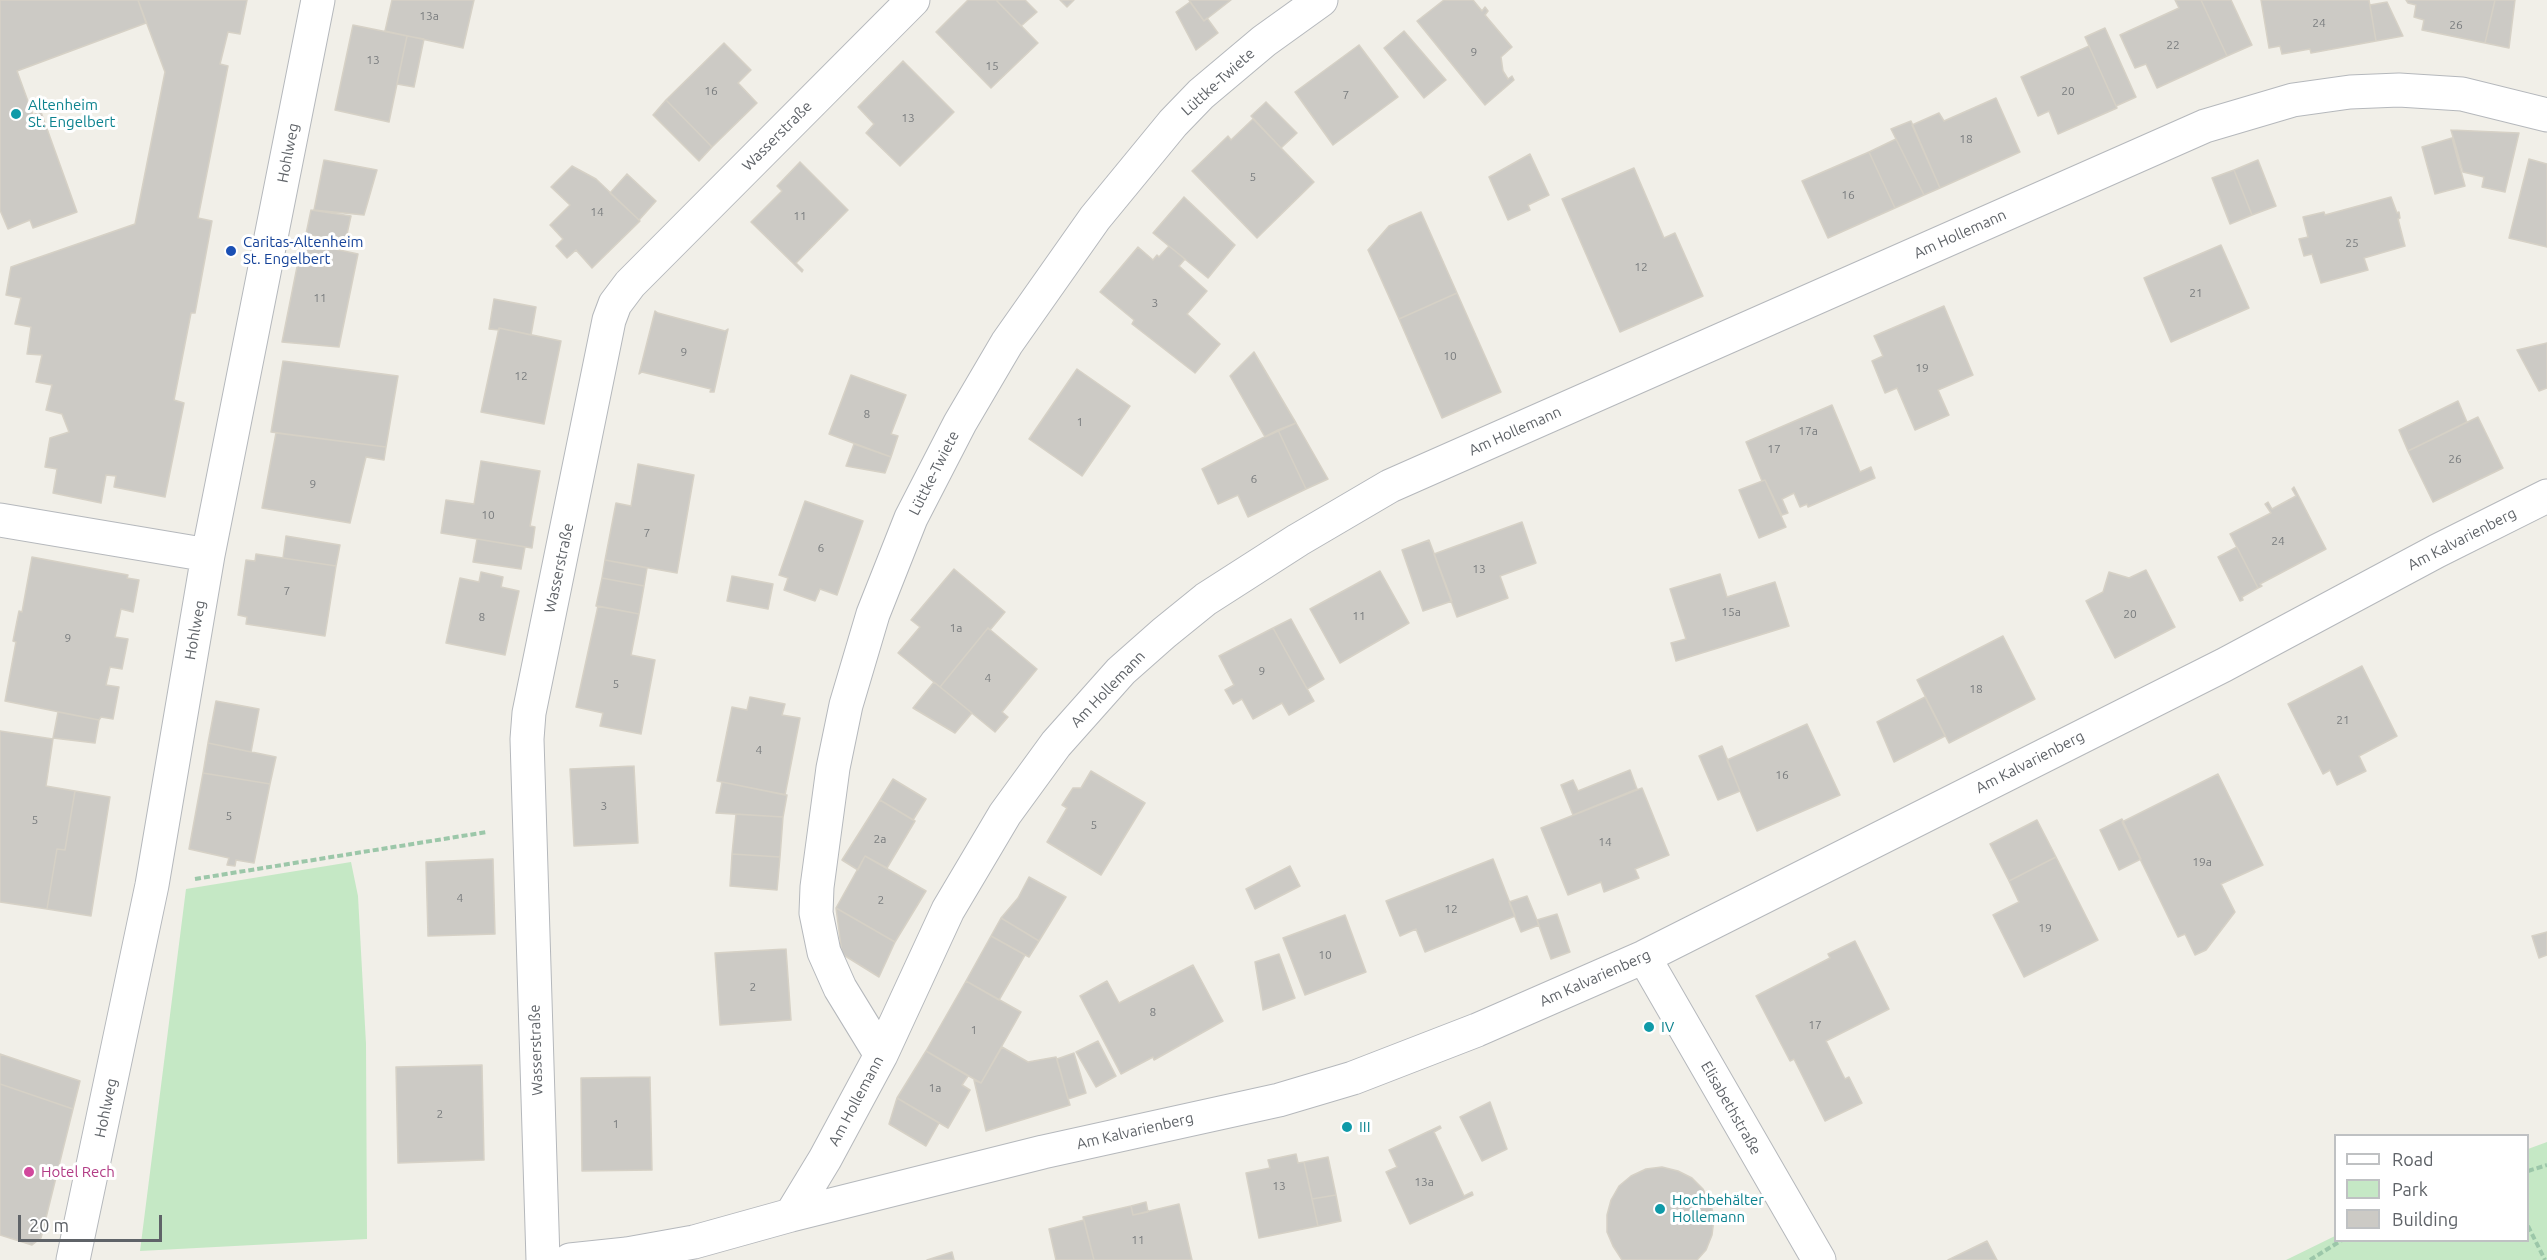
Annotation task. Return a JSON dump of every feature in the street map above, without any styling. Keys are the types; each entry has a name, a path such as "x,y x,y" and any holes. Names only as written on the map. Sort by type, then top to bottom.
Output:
{"street":[{"name":"Hohlweg","path":"73,1260 152,885 208,555 318,0"},
{"name":"Wasserstraße","path":"543,1260 526,761 529,713 609,320 615,304 630,284 913,0"},
{"name":"Lüttke-Twiete","path":"881,1056 840,988 824,952 816,913 817,887 833,768 846,705 873,614 911,518 960,423 1007,343 1095,218 1166,131 1201,94 1264,41 1321,0"},
{"name":"Am Hollemann","path":"791,1215 825,1159 881,1056 948,910 1005,814 1056,744 1121,671 1206,600 1298,540 1390,486 2205,126 2293,100 2350,92 2399,90 2462,94 2547,115"},
{"name":"Am Kalvarienberg","path":"570,1260 675,1246 1043,1152 1279,1100 1319,1088 1477,1029 1644,957 2214,670 2437,551 2547,496"},
{"path":"0,520 208,555"},
{"name":"Elisabethstraße","path":"1644,957 1819,1260"}],"path":[{"path":"152,885 529,825"},
{"path":"2529,1172 2547,1165"},
{"path":"2529,1228 2545,1260"},
{"path":"2310,1260 2339,1242"}],"green space":[{"path":"351,862 358,896 366,1044 367,1239 140,1251 186,889"},
{"path":"2547,1142 2547,1260 2286,1260 2334,1236 2334,1242 2529,1242 2529,1149"}],"building":[{"name":"Altenheim St. Engelbert","path":"0,0 138,0 146,23 17,71 33,115 41,112 77,212 33,228 30,220 8,229 0,210"},
{"path":"138,0 247,0 240,34 228,32 220,64 228,66 198,218 212,221 195,313 191,313 174,400 184,403 165,497 114,487 116,476 106,475 101,503 53,493 57,469 45,467 50,438 69,432 62,414 46,410 52,385 36,382 42,355 27,354 31,327 15,324 21,298 6,295 11,267 135,224 165,72"},
{"path":"392,0 474,0 463,48 385,31"},
{"path":"968,0 996,0 1038,43 991,88 936,32"},
{"path":"996,0 1025,0 1037,12 1021,26"},
{"path":"1060,0 1074,0 1067,7"},
{"path":"1189,0 1231,0 1204,21"},
{"path":"1444,0 1473,0 1482,11 1485,7 1488,11 1485,15 1512,47 1501,57 1503,71 1508,79 1512,76 1514,80 1485,105 1417,21"},
{"path":"2175,0 2201,0 2227,56 2157,88 2146,64 2135,68 2120,35 2179,8"},
{"path":"2201,0 2231,0 2252,45 2227,56"},
{"path":"2261,0 2369,0 2376,41 2311,53 2310,49 2282,54 2280,46 2269,48"},
{"path":"2406,0 2495,0 2485,43 2422,30 2424,20 2414,17 2416,5"},
{"path":"2495,0 2515,0 2509,48 2485,43"},
{"path":"1190,2 1204,21 1207,18 1218,33 1196,50 1176,12"},
{"path":"2387,2 2403,36 2376,41 2370,5"},
{"path":"353,25 407,36 389,122 335,110"},
{"path":"2105,28 2136,97 2116,106 2085,37"},
{"path":"1404,31 1446,80 1424,98 1384,48"},
{"path":"407,36 424,39 414,87 397,84"},
{"path":"724,43 751,70 738,83 757,103 712,147 666,100"},
{"path":"1359,45 1398,97 1333,145 1295,92"},
{"path":"2089,46 2117,108 2058,134 2049,111 2038,116 2021,77"},
{"path":"903,61 954,112 900,166 866,133 874,124 858,107"},
{"path":"1996,98 2020,152 1940,188 1912,125 1939,113 1944,121"},
{"path":"666,100 712,147 699,161 653,115"},
{"path":"1266,102 1297,133 1281,148 1251,116"},
{"path":"1253,119 1314,182 1257,238 1192,171 1228,136 1231,140"},
{"path":"1911,121 1940,188 1924,195 1891,129"},
{"path":"2451,130 2519,133 2505,192 2482,187 2484,177 2463,172"},
{"path":"2452,138 2465,186 2435,194 2422,147"},
{"path":"1896,139 1924,195 1895,208 1869,152"},
{"path":"1869,152 1895,208 1828,238 1802,181"},
{"path":"1530,154 1549,195 1528,205 1530,210 1508,220 1489,177"},
{"path":"2529,159 2547,164 2547,247 2509,238"},
{"path":"324,160 377,170 364,215 314,210"},
{"path":"2258,160 2276,206 2252,215 2234,170"},
{"path":"800,162 848,210 796,263 803,270 802,272 751,222 782,191 777,186"},
{"path":"572,166 596,179 640,221 592,268 576,250 567,258 556,246 563,239 550,225 570,205 551,187"},
{"path":"1634,168 1664,238 1675,233 1703,296 1620,332 1562,199"},
{"path":"2234,170 2252,215 2230,224 2212,178"},
{"path":"627,174 656,201 639,220 610,193"},
{"path":"1184,197 1235,245 1208,278 1153,233"},
{"path":"2391,197 2397,213 2399,212 2400,218 2398,219 2405,246 2364,258 2368,270 2321,283 2312,254 2304,256 2299,239 2308,237 2303,217 2324,212 2325,215"},
{"path":"311,210 351,216 345,243 306,234"},
{"path":"1421,212 1457,293 1399,319 1368,250 1389,226"},
{"path":"302,242 358,254 339,347 282,342"},
{"path":"2221,245 2249,308 2171,342 2144,278"},
{"path":"1169,246 1185,259 1179,266 1207,291 1187,314 1220,344 1195,373 1132,324 1134,320 1100,292 1138,247 1153,260"},
{"path":"1457,293 1501,392 1442,418 1399,319"},
{"path":"494,299 536,307 531,335 499,328 499,330 489,329"},
{"path":"1944,306 1973,375 1938,390 1949,415 1915,430 1897,388 1885,393 1872,361 1883,356 1874,336"},
{"path":"655,311 725,331 728,329 714,392 710,392 711,389 642,372 639,374"},
{"path":"499,328 561,341 544,424 481,412"},
{"path":"2547,343 2547,388 2539,391 2517,350"},
{"path":"1254,352 1296,423 1265,437 1230,376"},
{"path":"283,361 398,376 386,447 271,432"},
{"path":"1077,369 1130,406 1082,476 1029,439"},
{"path":"851,375 906,395 891,434 898,436 891,457 829,434"},
{"path":"2458,401 2467,422 2408,451 2399,430"},
{"path":"1832,405 1860,472 1871,467 1875,478 1808,507 1807,504 1800,507 1794,493 1782,499 1788,513 1782,515 1765,480 1762,481 1746,442"},
{"path":"2478,417 2503,468 2433,502 2408,451"},
{"path":"1296,423 1328,479 1306,489 1278,430"},
{"path":"1278,430 1306,489 1248,517 1238,495 1218,504 1202,469"},
{"path":"276,433 386,447 384,460 366,457 350,523 262,508"},
{"path":"854,444 891,457 885,473 846,466"},
{"path":"481,461 540,471 530,526 535,527 532,548 441,533 446,500 474,504"},
{"path":"638,464 694,475 677,573 605,560 616,503 631,506"},
{"path":"1765,480 1786,527 1759,538 1739,490"},
{"path":"2294,487 2326,549 2260,584 2262,586 2258,588 2230,534 2271,513 2265,504 2268,502 2272,509 2296,496 2292,489"},
{"path":"805,501 863,521 837,595 820,589 815,601 784,590 788,578 779,575"},
{"path":"1522,522 1536,563 1500,576 1508,598 1457,617 1434,554"},
{"path":"286,536 340,545 336,566 283,558"},
{"path":"477,539 525,547 521,569 473,562"},
{"path":"1429,540 1452,601 1423,611 1402,550"},
{"path":"2237,547 2258,588 2242,597 2243,600 2240,601 2218,557"},
{"path":"256,554 336,566 325,636 246,624 247,617 238,615 246,560 255,561"},
{"path":"32,557 128,575 127,578 139,580 133,612 121,609 115,637 128,639 122,669 110,667 106,685 119,687 113,719 101,717 99,720 5,701 16,642 13,641 19,611 22,612"},
{"path":"605,560 647,568 644,586 602,578"},
{"path":"954,569 1005,612 990,630 988,628 940,687 898,653 920,627 911,620"},
{"path":"2146,570 2175,627 2115,658 2086,601 2103,592 2109,572 2129,578"},
{"path":"1380,571 1409,623 1340,663 1310,609"},
{"path":"481,572 503,577 501,587 519,591 505,655 446,643 460,578 479,582"},
{"path":"1720,574 1727,597 1775,582 1789,626 1676,661 1671,643 1686,639 1670,589"},
{"path":"732,576 773,584 768,609 727,601"},
{"path":"602,578 644,586 639,614 596,606"},
{"path":"598,606 639,614 631,655 655,660 641,734 600,726 603,713 576,707"},
{"path":"1291,619 1324,679 1307,689 1273,628"},
{"path":"988,628 1037,669 1002,712 1008,717 995,732 940,687"},
{"path":"1273,628 1314,701 1289,715 1282,703 1253,719 1242,699 1233,704 1225,690 1234,685 1219,656"},
{"path":"2003,636 2035,699 1949,743 1917,680"},
{"path":"2362,666 2397,736 2359,756 2366,771 2337,785 2330,770 2323,774 2288,704"},
{"path":"934,682 972,713 955,733 913,708"},
{"path":"750,697 785,704 782,715 800,718 785,795 717,781 732,707 747,710"},
{"path":"1925,697 1945,736 1894,762 1877,722"},
{"path":"216,701 259,709 251,752 208,743"},
{"path":"58,712 99,720 95,743 53,738"},
{"path":"1807,724 1840,795 1757,831 1727,760"},
{"path":"0,731 53,739 46,786 75,791 65,850 57,849 47,909 0,902"},
{"path":"208,743 276,757 270,784 203,773"},
{"path":"1722,746 1740,791 1718,800 1699,756"},
{"path":"634,766 638,843 574,846 570,769"},
{"path":"1630,770 1637,789 1573,815 1561,785 1573,780 1578,791"},
{"path":"1091,771 1145,803 1101,875 1047,842 1067,808 1062,805 1073,788 1081,788"},
{"path":"203,773 270,784 254,863 236,860 235,866 227,865 229,858 189,849"},
{"path":"2218,774 2263,865 2221,884 2235,912 2206,950 2195,955 2185,934 2178,937 2122,822"},
{"path":"893,779 926,799 913,820 880,800"},
{"path":"722,782 787,795 783,817 716,813"},
{"path":"1642,788 1669,855 1635,869 1639,878 1604,892 1601,882 1568,895 1541,828"},
{"path":"75,791 110,797 91,916 47,909 57,849 65,850"},
{"path":"880,800 915,821 887,868 865,856 858,870 842,860"},
{"path":"736,814 783,817 780,857 732,854"},
{"path":"2122,819 2141,859 2119,870 2100,830"},
{"path":"2037,820 2056,857 2009,881 1990,844"},
{"path":"732,854 780,857 777,890 730,886"},
{"path":"865,856 926,891 895,942 836,908"},
{"path":"2056,857 2098,940 2024,977 1993,915 2019,902 2009,881"},
{"path":"493,859 495,934 428,936 426,862"},
{"path":"1493,859 1515,916 1425,952 1416,929 1400,936 1386,901"},
{"path":"1290,866 1300,886 1255,909 1246,889"},
{"path":"1029,877 1066,897 1039,941 1001,918 1018,898"},
{"path":"1527,896 1539,925 1521,932 1509,902"},
{"path":"836,908 895,942 879,977 842,954"},
{"path":"1557,914 1570,952 1551,959 1537,920"},
{"path":"1345,915 1366,972 1305,995 1283,938"},
{"path":"1001,918 1039,941 1029,957 991,936"},
{"path":"2547,932 2547,955 2539,958 2532,936"},
{"path":"991,936 1025,955 999,1000 966,981"},
{"path":"1855,941 1889,1009 1826,1041 1845,1079 1849,1077 1862,1103 1825,1121 1794,1059 1790,1061 1756,996 1830,958 1828,954"},
{"path":"786,949 791,1020 720,1025 715,953"},
{"path":"1279,954 1295,998 1263,1010 1255,962"},
{"path":"1193,965 1223,1021 1154,1060 1153,1057 1121,1074 1080,996 1107,981 1119,1003"},
{"path":"966,981 1021,1012 981,1083 926,1051"},
{"path":"1098,1041 1116,1076 1096,1087 1076,1052"},
{"path":"1002,1047 1028,1062 1056,1057 1070,1105 986,1131 974,1080 981,1083"},
{"path":"926,1051 968,1076 962,1085 970,1090 948,1128 897,1098"},
{"path":"1074,1053 1086,1093 1068,1099 1057,1059"},
{"path":"0,1054 80,1081 73,1109 0,1084"},
{"path":"482,1065 484,1160 398,1163 396,1067"},
{"path":"650,1077 652,1170 582,1171 581,1078"},
{"name":"Hotel Rech","path":"0,1084 73,1109 41,1238 32,1245 0,1235"},
{"path":"897,1098 939,1123 926,1146 889,1124"},
{"path":"1490,1102 1507,1149 1482,1161 1460,1117"},
{"path":"1440,1126 1441,1128 1434,1132 1464,1196 1472,1192 1473,1195 1410,1224 1386,1172 1397,1167 1389,1150"},
{"path":"1296,1154 1298,1163 1304,1162 1318,1226 1259,1238 1246,1173 1270,1168 1268,1160"},
{"path":"1328,1157 1336,1195 1312,1199 1304,1162"},
{"name":"Hochbehälter Hollemann","path":"1662,1167 1692,1178 1703,1189 1711,1204 1714,1219 1712,1235 1706,1250 1697,1260 1622,1260 1607,1232 1607,1215 1611,1200 1619,1186 1631,1176 1646,1169"},
{"path":"1336,1195 1341,1221 1318,1226 1312,1199"},
{"path":"1146,1202 1148,1212 1133,1215 1131,1206"},
{"path":"1179,1204 1192,1260 1094,1260 1083,1217 1131,1206 1133,1215"},
{"path":"1084,1220 1094,1260 1056,1260 1049,1229"},
{"path":"1987,1241 1997,1260 1948,1260"},
{"path":"952,1252 954,1260 927,1260"}],"place":[{"name":"Altenheim St. Engelbert","path":"16,114"},
{"name":"Caritas-Altenheim St. Engelbert","path":"231,251"},
{"name":"IV","path":"1649,1027"},
{"name":"III","path":"1347,1127"},
{"name":"Hotel Rech","path":"29,1172"},
{"name":"Hochbehälter Hollemann","path":"1660,1209"}]}
